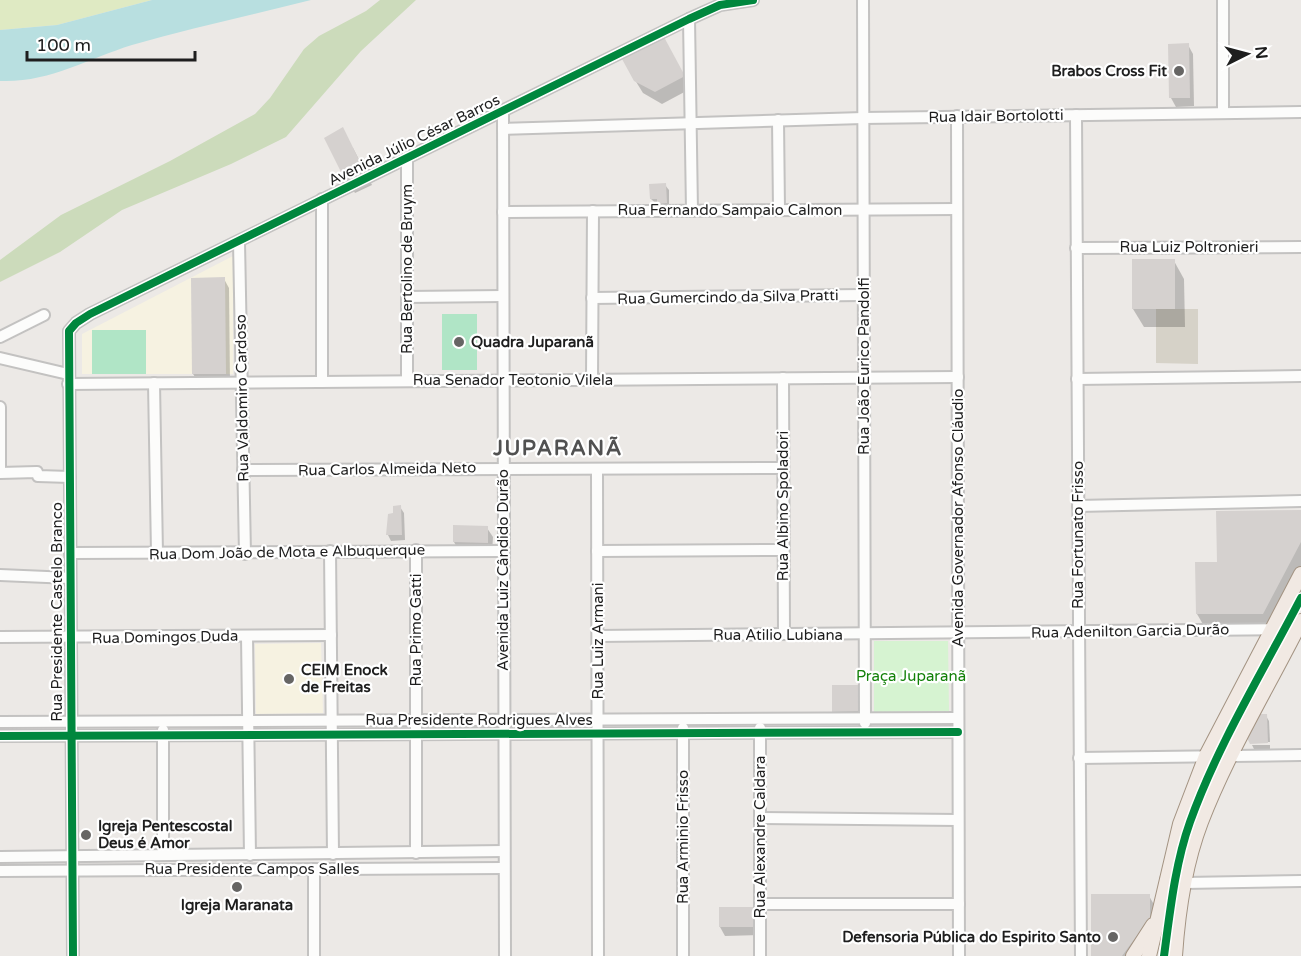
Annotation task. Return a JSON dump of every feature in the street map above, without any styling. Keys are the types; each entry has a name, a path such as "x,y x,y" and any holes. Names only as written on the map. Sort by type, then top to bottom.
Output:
{"main road":[{"path":"1149,956 1180,824 1206,756 1301,574"},
{"path":"1175,956 1185,883 1201,823 1230,756 1300,626"},
{"path":"1133,956 1159,912"}],"street":[{"name":"Avenida Júlio César Barros","path":"90,314 503,112 720,2 753,0"},
{"name":"Rua João Eurico Pandolfi","path":"863,0 865,732"},
{"path":"1223,0 1223,113"},
{"path":"689,19 692,211"},
{"name":"Avenida Luiz Cândido Durão","path":"503,112 505,956"},
{"name":"Rua Idair Bortolotti","path":"502,129 690,121 1301,112"},
{"name":"Rua Fortunato Frisso","path":"1076,115 1081,956"},
{"name":"Avenida Governador Afonso Cláudio","path":"957,116 959,956"},
{"path":"778,120 779,210"},
{"name":"Rua Bertolino de Bruym","path":"407,157 407,381"},
{"path":"322,200 322,382"},
{"name":"Rua Fernando Sampaio Calmon","path":"503,212 957,208"},
{"path":"592,380 593,212"},
{"name":"Rua Valdomiro Cardoso","path":"239,242 245,554"},
{"name":"Rua Luiz Poltronieri","path":"1076,248 1301,247"},
{"name":"Rua Gumercindo da Silva Pratti","path":"592,298 863,295"},
{"path":"407,297 503,296"},
{"name":"Rua Presidente Castelo Branco","path":"73,956 69,331 76,322 90,314"},
{"path":"0,336 44,315"},
{"name":"Rua Senador Teotonio Vilela","path":"0,358 68,379 154,383 958,377"},
{"path":"1077,379 1301,376"},
{"name":"Rua Albino Spoladori","path":"783,378 783,634"},
{"path":"154,383 157,553"},
{"path":"0,407 0,473 37,472 38,476 70,477"},
{"name":"Rua Carlos Almeida Neto","path":"243,470 503,467 783,468"},
{"name":"Rua Luiz Armani","path":"597,469 598,956"},
{"path":"1078,506 1301,501"},
{"name":"Rua Primo Gatti","path":"416,550 416,853"},
{"name":"Rua Dom João de Mota e Albuquerque","path":"70,553 245,554 503,550"},
{"path":"597,551 783,550"},
{"path":"330,551 333,854"},
{"path":"0,575 70,578"},
{"name":"Rua Adenilton Garcia Durão","path":"958,633 1272,630 1300,626"},
{"name":"Rua Atilio Lubiana","path":"598,636 958,633"},
{"name":"Rua Domingos Duda","path":"0,637 331,635"},
{"path":"247,636 250,855"},
{"name":"Rua Alexandre Caldara","path":"760,718 760,956"},
{"name":"Rua Presidente Rodrigues Alves","path":"0,722 958,718"},
{"name":"Rua Arminio Frisso","path":"683,719 683,956"},
{"path":"163,721 164,855"},
{"name":"Rua Presidente Rodrigues Alves","path":"0,736 958,732"},
{"path":"1079,758 1301,755"},
{"path":"760,818 958,820"},
{"name":"Rua Presidente Campos Salles","path":"0,857 504,851"},
{"name":"Rua Presidente Campos Salles","path":"0,871 504,868"},
{"path":"314,869 314,956"},
{"path":"1166,879 1185,883 1301,881"},
{"path":"761,904 959,904"}],"shaded area":[{"path":"233,256 233,374 82,374 82,334"},
{"path":"1156,309 1198,309 1198,364 1156,363"},
{"name":"CEIM Enock de Freitas","path":"321,643 323,713 256,714 255,644"}],"green space":[{"path":"0,0 152,0 57,25 0,30"},
{"path":"380,0 416,0 361,51 286,137 231,164 122,210 60,252 0,282 0,260 61,215 170,161 255,114 270,98 304,49 319,36 366,11"},
{"name":"Quadra Juparanã","path":"442,314 477,314 477,370 442,370"},
{"path":"92,330 146,330 146,374 92,374"},
{"name":"Praça Juparanã","path":"874,641 948,641 949,711 874,712"}],"water":[{"path":"152,0 311,0 132,45 51,74 18,81 0,81 0,30 57,25"}],"building":[{"path":"664,37 685,76 655,92 634,81 622,59"},
{"name":"Brabos Cross Fit","path":"1189,43 1190,98 1169,98 1168,44"},
{"path":"343,127 362,166 343,176 324,138"},
{"path":"666,183 667,203 657,204 657,199 650,199 649,184"},
{"path":"1132,259 1175,259 1175,309 1132,309"},
{"path":"225,277 226,374 192,374 191,278"},
{"path":"401,505 402,535 386,535 388,514 393,513 393,506"},
{"path":"1301,510 1301,542 1263,614 1196,614 1195,562 1217,562 1216,511"},
{"path":"453,525 488,526 488,543 453,542"},
{"path":"832,685 858,685 859,711 832,712"},
{"path":"1260,714 1267,714 1268,743 1250,744 1247,738"},
{"name":"Defensoria Pública do Espirito Santo","path":"1091,894 1150,894 1150,918 1122,956 1091,956"},
{"path":"719,907 756,907 756,927 719,927"}],"cycle path":[{"path":"73,956 69,331 76,323 90,314 689,19 720,5 753,0"},
{"path":"1164,956 1177,871 1185,838 1201,793 1227,736 1301,598"},
{"path":"0,736 958,732"}],"place":[{"name":"Brabos Cross Fit","path":"1179,71"},
{"name":"Quadra Juparanã","path":"459,342"},
{"name":"CEIM Enock de Freitas","path":"289,679"},
{"name":"Igreja Pentescostal Deus é Amor","path":"86,835"},
{"name":"Igreja Maranata","path":"237,887"},
{"name":"Defensoria Pública do Espirito Santo","path":"1113,937"}],"district":[{"name":"JUPARANÃ","path":"558,448"}]}
